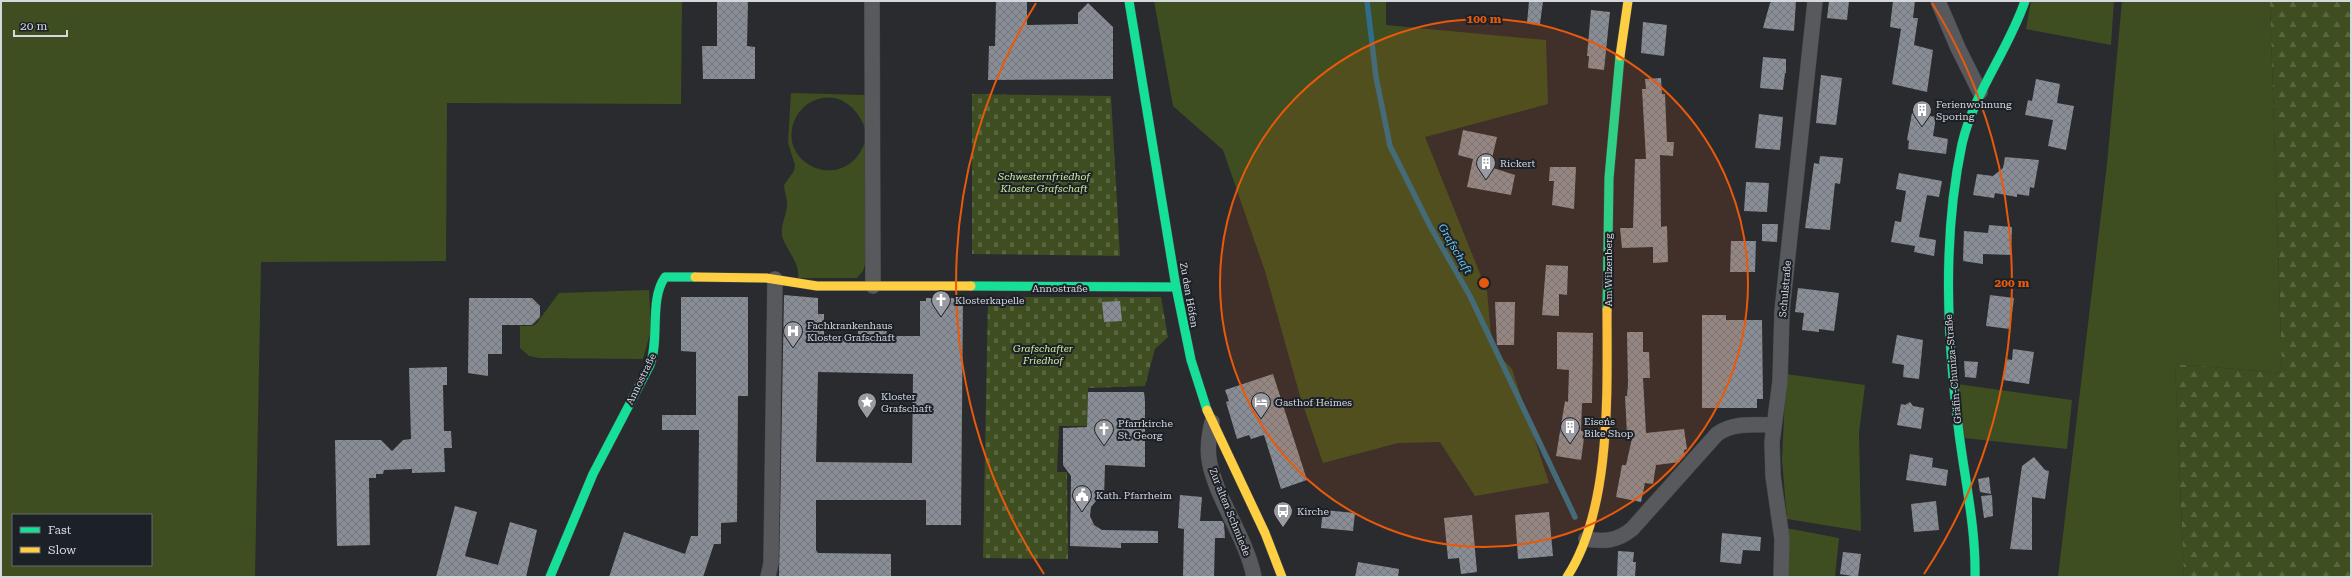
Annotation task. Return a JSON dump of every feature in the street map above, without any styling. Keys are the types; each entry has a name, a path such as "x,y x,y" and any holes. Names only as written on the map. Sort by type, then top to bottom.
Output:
{"street":[{"path":"872,1 873,286"},
{"name":"Zu den Höfen","path":"1129,1 1176,287 1191,360 1200,393 1212,422 1265,533 1282,577"},
{"name":"Am Wilzenberg","path":"1567,577 1586,539 1596,498 1607,420 1607,204 1613,111 1628,1"},
{"name":"Schulstraße","path":"1782,577 1782,539 1772,461 1774,425 1780,381 1782,311 1815,1"},
{"path":"1938,1 1958,48 1980,92"},
{"name":"Gräfin-Chuniza-Straße","path":"1975,577 1974,537 1951,371 1948,289 1950,236 1956,181 1966,131 1980,92 2008,44 2025,1"},
{"name":"Annostraße","path":"550,577 573,520 609,442 654,354 658,330 658,291 663,279 668,276 728,279 775,279 817,286 1053,288 1176,287"},
{"path":"768,577 771,563 775,279"},
{"name":"Zur alten Schmiede","path":"1212,422 1208,441 1211,471 1248,556 1254,577"},
{"path":"1586,539 1599,541 1615,540 1632,529 1717,434 1724,429 1740,425 1774,425"}],"green space":[{"path":"1,1 682,1 681,104 447,103 446,261 261,262 255,577 1,577"},
{"path":"1154,1 1386,1 1386,25 1546,40 1548,104 1425,137 1487,291 1492,348 1512,369 1549,483 1475,496 1440,442 1398,443 1323,463 1300,396 1265,271 1223,150 1173,106"},
{"path":"2031,1 2114,1 2111,45 2026,29"},
{"path":"2122,1 2270,1 2282,373 2175,364 2184,577 2058,577 2107,164"},
{"path":"2270,1 2351,1 2351,577 2184,577 2175,364 2282,373"},
{"path":"791,93 865,95 865,128 857,113 851,107 845,102 830,97 810,102 801,110 796,117 791,134 794,149 803,160 815,168 830,170 844,167 857,157 866,139 866,261 863,271 857,278 798,278 797,267 783,239 782,227 787,203 784,185 794,171 795,165 788,143"},
{"name":"Schwesternfriedhof Kloster Grafschaft","path":"972,94 1111,96 1120,256 972,254"},
{"path":"649,290 651,330 643,359 539,358 529,356 520,348 520,326 532,326 536,324 559,293"},
{"name":"Grafschafter Friedhof","path":"988,297 1161,297 1168,337 1155,349 1145,386 1088,388 1087,426 1059,426 1057,472 1067,472 1068,559 983,558"},
{"path":"1786,374 1865,385 1859,433 1861,531 1787,519 1782,460"},
{"path":"1957,384 2072,400 2067,449 1964,438"},
{"path":"1786,528 1839,538 1835,577 1788,577"}],"building":[{"path":"717,1 748,1 747,46 755,47 755,79 703,79 702,46 717,46"},
{"path":"996,1 1027,1 1027,25 1078,24 1078,13 1088,3 1113,27 1113,79 988,80 989,46 995,46"},
{"path":"1529,1 1543,1 1540,24 1527,23"},
{"path":"1773,1 1796,1 1794,31 1763,28 1770,3"},
{"path":"1829,1 1849,1 1847,20 1827,18"},
{"path":"1893,1 1915,1 1913,18 1918,18 1914,45 1933,50 1927,92 1892,84 1901,29 1890,27"},
{"path":"1591,10 1610,12 1604,70 1588,68 1589,56 1587,56"},
{"path":"1643,22 1667,25 1664,56 1641,53"},
{"path":"1763,57 1786,59 1786,73 1783,90 1760,88"},
{"path":"1821,75 1842,78 1836,125 1816,123"},
{"path":"1661,78 1662,94 1665,94 1667,142 1674,142 1673,156 1660,155 1661,227 1667,226 1668,262 1653,263 1653,247 1622,248 1620,228 1633,228 1635,159 1646,159 1642,89 1646,89 1645,79"},
{"path":"2036,79 2060,84 2057,103 2074,106 2066,150 2048,146 2053,120 2025,115 2028,100 2032,101"},
{"name":"Ferienwohnung Sporing","path":"1912,113 1936,117 1933,136 1948,139 1946,154 1908,149 1909,141 1907,140"},
{"path":"1759,114 1783,117 1780,150 1755,148"},
{"path":"1463,130 1497,137 1490,167 1515,175 1511,195 1467,187 1473,159 1458,155"},
{"path":"1820,156 1843,158 1840,184 1835,183 1830,230 1805,228 1814,163 1819,164"},
{"path":"2005,157 2039,160 2034,188 2030,187 2029,196 2017,194 2017,197 1995,193 1994,198 1973,195 1977,174 1993,176 2003,168"},
{"path":"1550,167 1576,167 1574,209 1552,205 1554,181 1549,181"},
{"path":"1899,173 1942,181 1939,197 1927,195 1919,237 1936,240 1934,256 1914,252 1915,246 1891,242 1895,221 1901,222 1906,191 1896,189"},
{"path":"1746,182 1769,183 1767,212 1744,211"},
{"path":"1762,224 1778,224 1777,242 1762,241"},
{"path":"1989,225 2012,227 2011,255 1983,254 1983,264 1963,261 1964,231 1988,233"},
{"path":"1731,241 1756,241 1755,272 1730,272"},
{"path":"1546,265 1568,266 1567,295 1559,294 1559,316 1542,315"},
{"path":"1798,288 1839,293 1834,331 1819,329 1819,332 1802,330 1804,313 1795,312"},
{"path":"784,295 818,298 818,314 824,314 824,335 858,335 858,328 887,328 886,336 920,336 920,301 926,301 926,298 963,298 961,525 926,525 926,500 816,500 816,550 818,553 891,554 891,577 779,577","holes":["818,372 913,374 912,463 816,462"]},
{"path":"1990,295 2014,298 2010,329 1986,326"},
{"path":"681,297 748,297 748,396 738,396 737,522 721,523 721,544 714,544 703,577 609,577 624,532 685,554 691,536 698,536 699,430 662,430 662,415 696,415 696,352 681,351"},
{"path":"469,298 532,298 540,306 540,317 532,325 502,325 502,354 488,354 488,376 468,373"},
{"path":"1120,301 1122,321 1104,322 1102,302"},
{"path":"1495,302 1515,302 1514,345 1497,345"},
{"path":"1702,315 1726,315 1726,320 1762,320 1763,399 1757,399 1757,408 1702,408"},
{"path":"1557,332 1593,333 1592,403 1582,403 1581,431 1585,431 1581,460 1556,456 1565,401 1568,402 1569,370 1557,369"},
{"path":"1627,332 1643,332 1643,352 1649,352 1650,378 1643,378 1646,433 1684,429 1687,449 1684,450 1685,456 1680,459 1680,462 1656,465 1653,484 1645,483 1641,502 1616,497 1622,465 1626,465 1633,434 1627,434 1625,396 1627,396 1628,384"},
{"path":"1897,335 1923,340 1919,379 1903,377 1904,365 1892,363"},
{"path":"2013,349 2034,352 2029,384 2003,380 2006,359 2012,360"},
{"path":"1964,361 1978,362 1976,378 1965,377"},
{"path":"447,367 447,385 443,385 444,431 451,431 452,448 444,448 445,472 412,473 412,469 384,470 383,474 376,474 376,478 369,478 370,545 337,546 335,440 381,440 392,451 403,440 411,439 409,368"},
{"name":"Gasthof Heimes","path":"1273,374 1307,480 1281,489 1264,435 1251,439 1249,435 1237,439 1226,402 1229,401 1225,390"},
{"path":"1088,392 1144,392 1145,467 1105,465 1104,497 1096,501 1091,507 1090,516 1094,525 1102,530 1158,531 1158,543 1121,543 1121,548 1070,546 1071,476 1063,465 1063,428 1087,427"},
{"path":"1910,402 1913,406 1924,408 1921,429 1897,425 1901,404 1905,405"},
{"path":"1910,454 1933,458 1932,467 1948,470 1946,486 1906,480"},
{"path":"2034,457 2045,470 2049,471 2045,499 2032,497 2032,550 2010,549 2022,466"},
{"path":"1989,477 1991,494 1980,492 1978,479"},
{"path":"1180,495 1202,497 1200,521 1222,521 1224,524 1225,538 1215,538 1214,577 1183,577 1184,529 1178,528"},
{"path":"1992,495 1993,516 1984,518 1981,496"},
{"path":"1936,501 1939,530 1914,532 1911,504"},
{"path":"455,506 477,512 465,556 498,565 510,522 537,530 526,577 436,577"},
{"path":"1323,510 1355,513 1353,531 1321,528"},
{"path":"1549,512 1553,556 1518,559 1515,515"},
{"path":"1472,515 1477,572 1461,574 1459,558 1448,559 1444,518"},
{"path":"1722,533 1761,537 1760,551 1743,550 1741,564 1720,562"},
{"path":"1618,551 1634,552 1633,562 1636,562 1635,577 1617,577"},
{"path":"1843,552 1861,554 1858,577 1840,574"},
{"path":"1358,562 1399,569 1398,577 1355,577"}],"waterway":[{"name":"Grafschaft","path":"1367,1 1376,77 1390,146 1430,226 1470,296 1575,517"}],"traffic: fast":[{"path":"1129,1 1176,287 1191,360 1207,410"},
{"path":"1975,577 1974,541 1959,433 1949,325 1948,288 1951,216 1962,144 1967,125 1983,89 2010,37 2025,1"},
{"path":"1607,310 1609,178 1620,56"},
{"path":"550,577 593,474 650,365 653,354 657,297 660,286 665,277 695,277"},
{"path":"971,286 1176,287"}],"traffic: slow":[{"path":"1620,56 1628,1"},
{"path":"695,277 766,278 817,286 971,286"},
{"path":"1567,577 1582,549 1592,518 1599,484 1604,448 1606,412 1607,310"},
{"path":"1207,410 1265,533 1282,577"}],"place":[{"name":"Ferienwohnung Sporing","path":"1922,127"},
{"name":"Rickert","path":"1486,180"},
{"name":"Klosterkapelle","path":"941,317"},
{"name":"Fachkrankenhaus Kloster Grafschaft","path":"793,348"},
{"name":"Kloster Grafschaft","path":"867,419"},
{"name":"Gasthof Heimes","path":"1261,419"},
{"name":"Eisen´s Bike Shop","path":"1570,444"},
{"name":"Pfarrkirche St. Georg","path":"1104,446"},
{"name":"Kath. Pfarrheim","path":"1082,512"},
{"name":"Kirche","path":"1283,528"}]}
